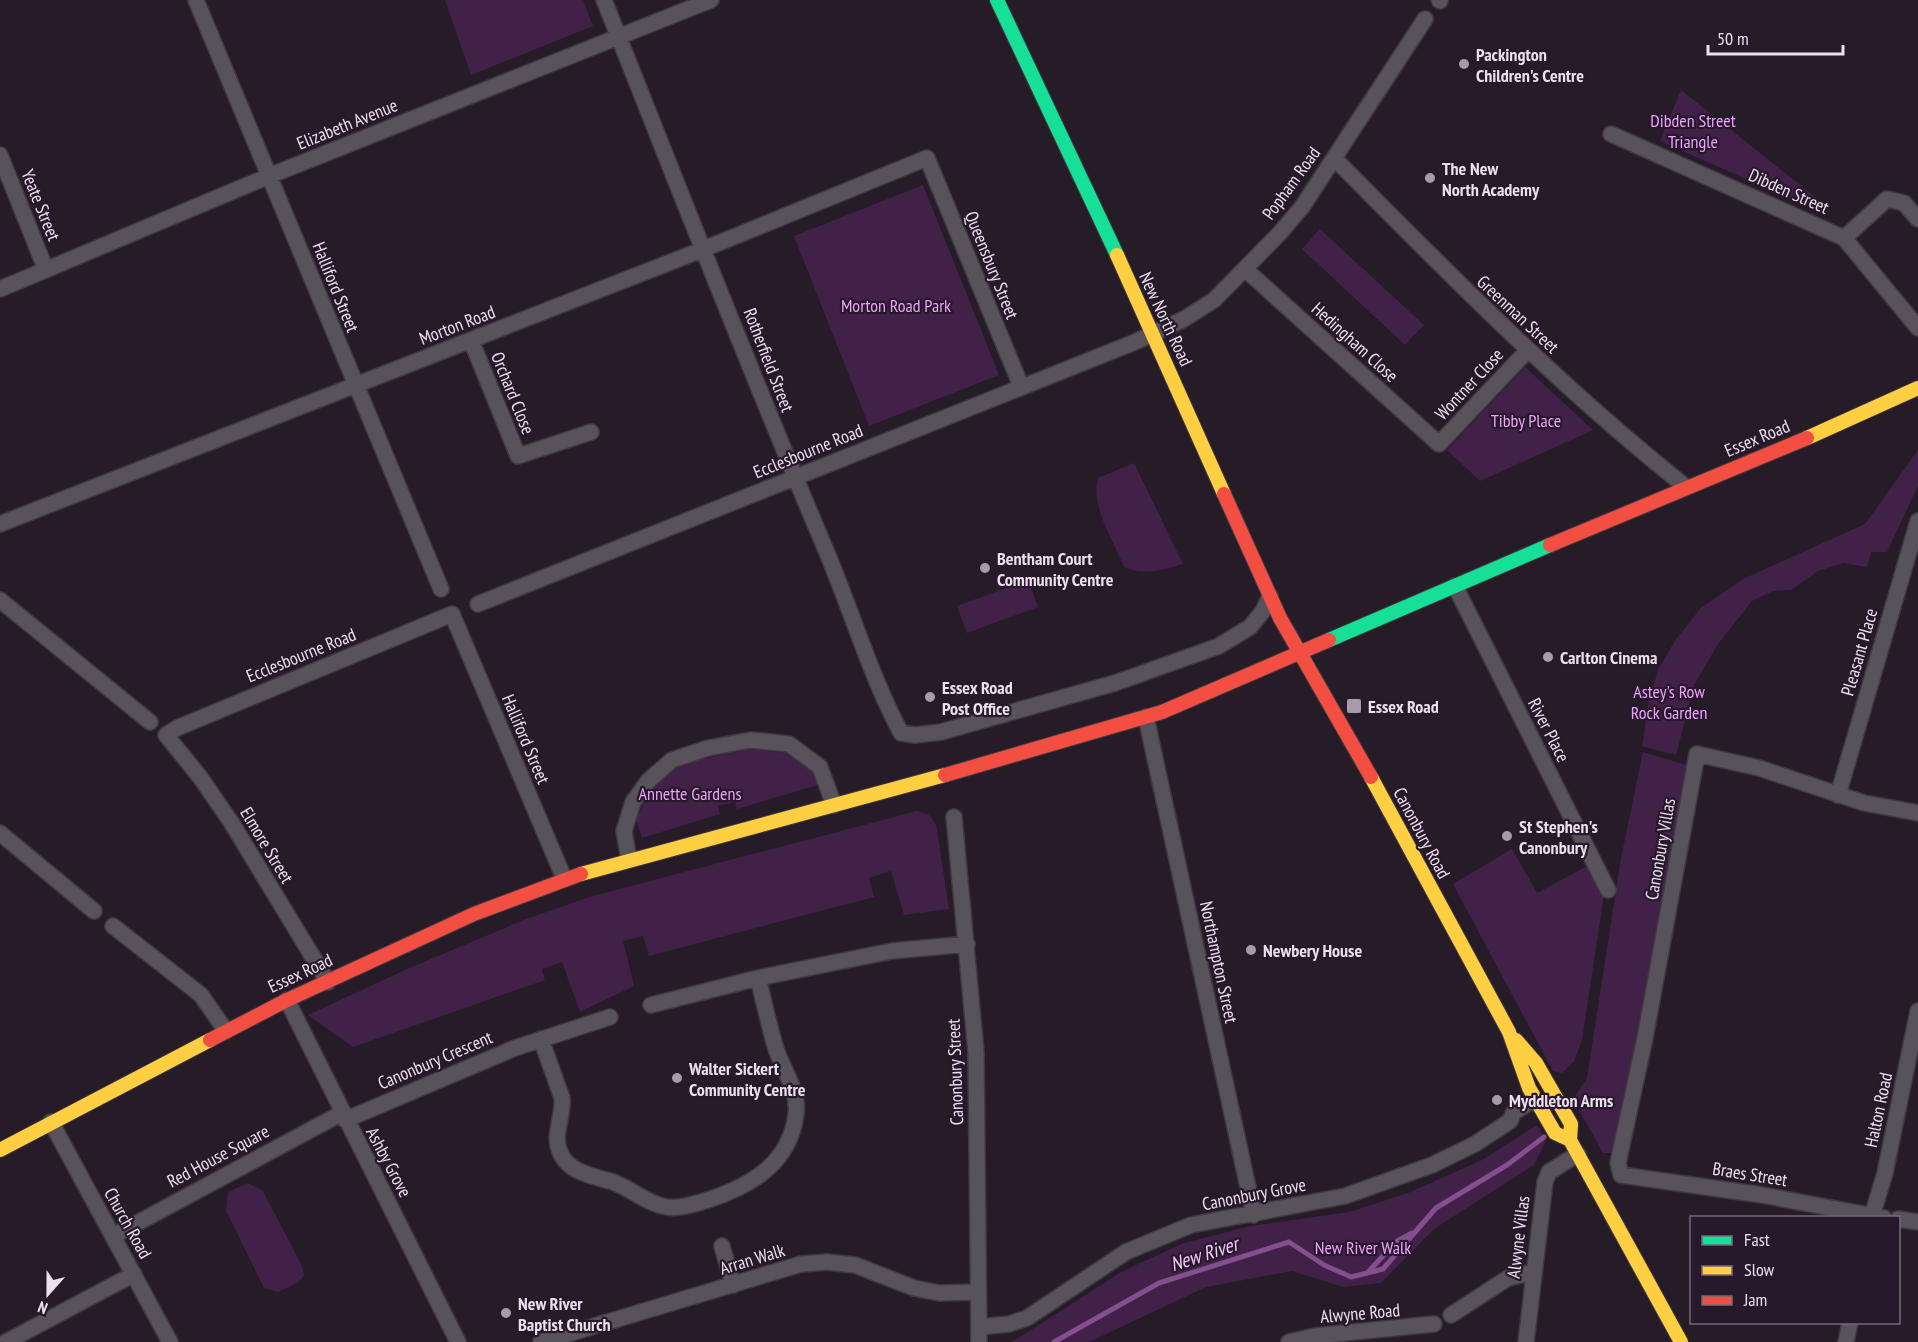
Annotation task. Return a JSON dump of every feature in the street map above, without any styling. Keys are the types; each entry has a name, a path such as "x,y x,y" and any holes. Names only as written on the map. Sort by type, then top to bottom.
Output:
{"main road":[{"name":"New North Road","path":"997,0 1153,334 1270,596 1300,653"},
{"name":"Essex Road","path":"0,1150 287,1000 474,914 564,878 1017,756 1146,717 1771,454 1918,388"},
{"name":"Canonbury Road","path":"1300,653 1366,767 1509,1032 1518,1064 1535,1099 1555,1133 1570,1140"},
{"name":"Canonbury Road","path":"1509,1032 1536,1063 1571,1124 1570,1140 1681,1342"}],"street":[{"name":"Halliford Street","path":"196,0 441,589"},
{"name":"Rotherfield Street","path":"604,0 795,477 848,603 888,708 901,733 915,735 952,729 1114,683 1219,646 1250,627 1263,611 1270,596"},
{"name":"Elizabeth Avenue","path":"0,289 269,176 711,0"},
{"name":"Popham Road","path":"1153,334 1201,309 1245,270 1302,207 1425,19"},
{"name":"Dibden Street","path":"1611,134 1844,238 1918,328"},
{"name":"Yeate Street","path":"0,155 46,270"},
{"name":"Morton Road","path":"0,524 704,249 927,158"},
{"name":"Queensbury Street","path":"927,158 1021,386"},
{"name":"Greenman Street","path":"1334,158 1471,297 1686,488"},
{"path":"1844,238 1887,199 1904,203 1918,219"},
{"name":"Hedingham Close","path":"1245,270 1439,444"},
{"name":"Ecclesbourne Road","path":"478,604 1153,334"},
{"name":"Orchard Close","path":"471,340 518,456 591,432"},
{"name":"Wontner Close","path":"1439,444 1528,350"},
{"name":"Pleasant Place","path":"1838,795 1918,521"},
{"name":"River Place","path":"1455,586 1608,890"},
{"path":"0,600 150,722"},
{"name":"Halliford Street","path":"452,615 564,878"},
{"name":"Ecclesbourne Road","path":"165,735 206,714 452,615"},
{"name":"Northampton Street","path":"1146,717 1254,1215"},
{"name":"Elmore Street","path":"165,735 200,777 231,822 328,982"},
{"path":"628,860 624,831 633,802 648,781 672,760 708,748 751,740 789,744 820,767 834,806"},
{"name":"Canonbury Villas","path":"1621,1175 1618,1157 1645,1038 1697,754 1759,768 1838,795 1918,813"},
{"name":"Canonbury Street","path":"954,817 976,1052 979,1335"},
{"path":"0,833 94,911"},
{"path":"113,926 201,995 226,1031"},
{"path":"651,1005 758,978 892,951 967,944"},
{"path":"541,1039 562,1098 563,1108 557,1141 560,1153 568,1164 589,1176 618,1184 647,1200 666,1207 686,1207 749,1184 764,1174 781,1156 791,1134 796,1112 791,1084 777,1051 758,978"},
{"name":"Ashby Grove","path":"287,1000 343,1117 458,1342"},
{"name":"Halton Road","path":"1878,1216 1918,1011"},
{"name":"Canonbury Crescent","path":"343,1117 541,1039 610,1017"},
{"name":"Canonbury Grove","path":"979,1335 1027,1318 1126,1252 1191,1225 1254,1215 1345,1196 1432,1165 1475,1144 1510,1121 1514,1112 1535,1099"},
{"name":"Red House Square","path":"113,1236 343,1117"},
{"name":"Church Road","path":"51,1122 170,1342"},
{"name":"Alwyne Villas","path":"1526,1342 1546,1176 1554,1168 1578,1154"},
{"name":"Braes Street","path":"1621,1175 1761,1195 1873,1216"},
{"path":"1900,1219 1918,1222"},
{"path":"722,1246 733,1285"},
{"name":"Arran Walk","path":"541,1342 801,1264 827,1262 855,1265 914,1288 939,1293 977,1292"},
{"path":"1451,1315 1508,1278 1533,1272"},
{"path":"6,1342 134,1274"},
{"name":"Alwyne Road","path":"1289,1342 1315,1336 1434,1324"},
{"path":"1846,1342 1850,1324"}],"green space":[{"path":"445,0 583,0 593,26 471,75"},
{"name":"Dibden Street Triangle","path":"1681,90 1829,208 1825,214 1660,141"},
{"name":"Morton Road Park","path":"923,185 999,375 869,426 794,236"},
{"path":"1320,229 1424,325 1405,345 1302,249"},
{"name":"Tibby Place","path":"1525,367 1593,430 1480,481 1447,450"},
{"name":"Astey's Row Rock Garden","path":"1918,450 1918,486 1887,552 1871,552 1867,567 1844,563 1818,571 1791,590 1773,591 1752,601 1718,644 1694,685 1676,755 1642,746 1649,699 1659,668 1676,639 1701,608 1743,579 1865,524"},
{"path":"1134,463 1183,564 1146,572 1124,567 1100,512 1096,489 1098,478"},
{"path":"1028,580 1038,607 967,633 957,606"},
{"name":"Annette Gardens","path":"750,749 785,753 814,767 821,784 737,809 735,802 718,806 720,814 642,838 636,819 650,791 675,765"},
{"path":"1643,752 1690,766 1614,1153 1603,1153 1573,1099 1587,1078 1621,858"},
{"path":"917,811 929,815 936,824 949,909 904,915 891,871 869,878 874,897 649,956 643,936 623,941 634,986 580,1012 562,962 542,969 545,980 353,1047 308,1015 405,970 521,921 589,897"},
{"path":"1512,849 1537,893 1589,865 1604,895 1582,1040 1574,1061 1562,1073 1553,1071 1453,884"},
{"name":"New River Walk","path":"1537,1125 1546,1140 1534,1165 1434,1229 1381,1283 1343,1287 1292,1271 1206,1287 1089,1342 1012,1342 1123,1271 1184,1243 1250,1226 1349,1212 1408,1193 1482,1160"},
{"path":"248,1183 263,1191 302,1266 304,1275 299,1282 278,1292 264,1288 226,1211 228,1192"}],"waterway":[{"name":"New River","path":"1054,1342 1159,1283 1289,1242 1324,1265 1351,1277 1383,1269 1436,1208 1507,1165 1544,1137"},
{"name":"New River","path":"1368,1272 1397,1241 1412,1233"}],"traffic: fast":[{"path":"997,0 1117,255"},
{"path":"1329,640 1550,545"}],"traffic: slow":[{"path":"1117,255 1224,494"},
{"path":"1807,438 1918,388"},
{"path":"581,874 945,775"},
{"path":"1371,777 1509,1032 1529,1088 1555,1133 1570,1140"},
{"path":"0,1150 210,1040"},
{"path":"1516,1040 1536,1063 1571,1124 1570,1140 1681,1342"}],"traffic: jam":[{"path":"1550,545 1807,438"},
{"path":"1224,494 1280,618 1371,777"},
{"path":"945,775 1162,712 1329,640"},
{"path":"210,1040 287,1000 474,914 581,874"}],"place":[{"name":"Packington Children's Centre","path":"1464,64"},
{"name":"The New North Academy","path":"1430,178"},
{"name":"Bentham Court Community Centre","path":"985,568"},
{"name":"Carlton Cinema","path":"1548,657"},
{"name":"Essex Road Post Office","path":"930,697"},
{"name":"Essex Road","path":"1354,706"},
{"name":"St Stephen's Canonbury","path":"1507,836"},
{"name":"Newbery House","path":"1251,950"},
{"name":"Walter Sickert Community Centre","path":"677,1078"},
{"name":"Myddleton Arms","path":"1497,1100"},
{"name":"New River Baptist Church","path":"506,1313"}]}
